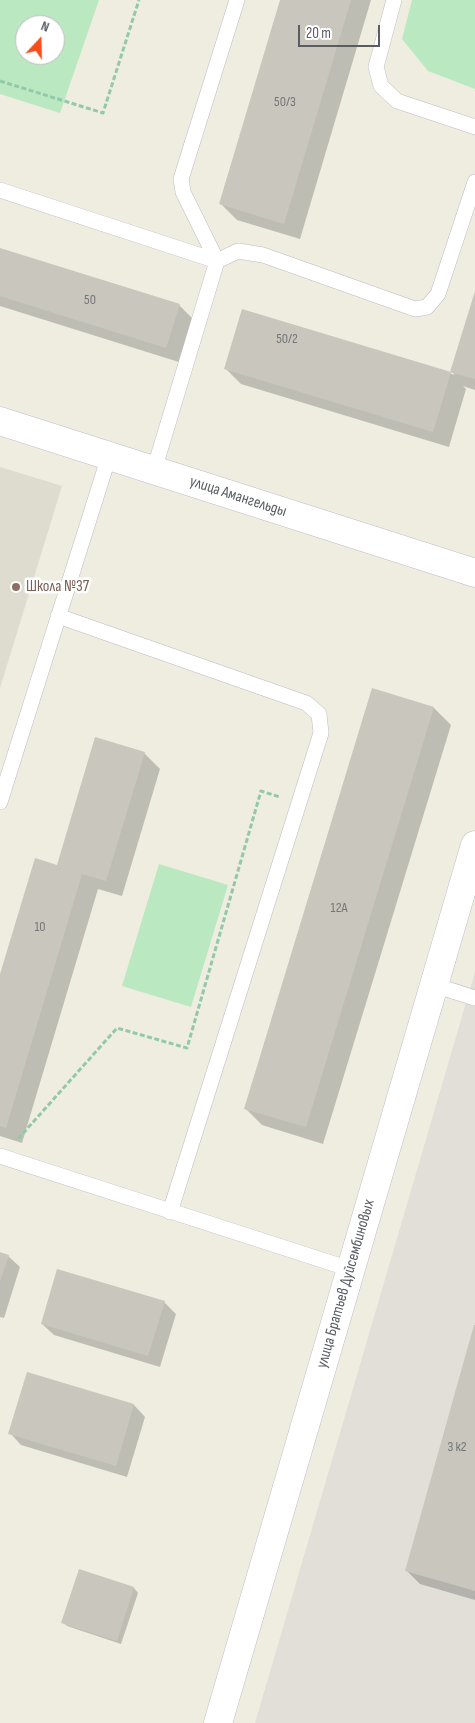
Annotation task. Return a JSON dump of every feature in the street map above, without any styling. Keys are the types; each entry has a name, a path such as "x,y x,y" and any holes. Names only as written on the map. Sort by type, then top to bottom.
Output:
{"street":[{"name":"улица Амангельды","path":"0,421 475,573"},
{"name":"улица Братьев Дуйсембиновых","path":"218,1723 475,845"}],"lane":[{"path":"154,470 217,261 183,192 182,179 237,0"},
{"path":"394,0 376,67 382,86 397,101 475,127"},
{"path":"0,190 217,261 238,251 264,255 415,310 427,307 438,294 475,182"},
{"path":"0,802 109,456"},
{"path":"58,616 306,703 319,714 321,733 170,1212"},
{"path":"434,985 475,998"},
{"path":"1,1156 350,1269"}],"path":[{"path":"0,81 103,113 139,0"},
{"path":"1,1156 117,1028 187,1048 261,791 299,802"}],"shaded area":[{"name":"Школа №37","path":"0,467 62,486 0,688"},
{"path":"475,972 475,1723 255,1723"}],"green space":[{"path":"0,0 99,0 60,113 0,94"},
{"path":"412,0 475,0 475,89 428,71 402,39"},
{"path":"159,864 228,885 191,1007 122,986"}],"building":[{"path":"280,0 351,0 284,224 219,204"},
{"path":"0,248 180,304 166,348 0,296"},
{"path":"475,291 475,379 450,372"},
{"path":"242,309 451,372 433,432 224,369"},
{"path":"372,688 434,707 306,1127 244,1109"},
{"path":"95,737 145,752 106,881 82,874 6,1128 0,1126 0,974 35,858 57,865"},
{"path":"0,1252 9,1255 0,1281"},
{"path":"57,1269 165,1301 148,1356 41,1324"},
{"path":"475,1325 475,1591 405,1571"},
{"path":"27,1372 134,1404 116,1466 8,1434"},
{"path":"79,1569 134,1587 117,1641 61,1623"}],"place":[{"name":"Школа №37","path":"16,587"}]}
